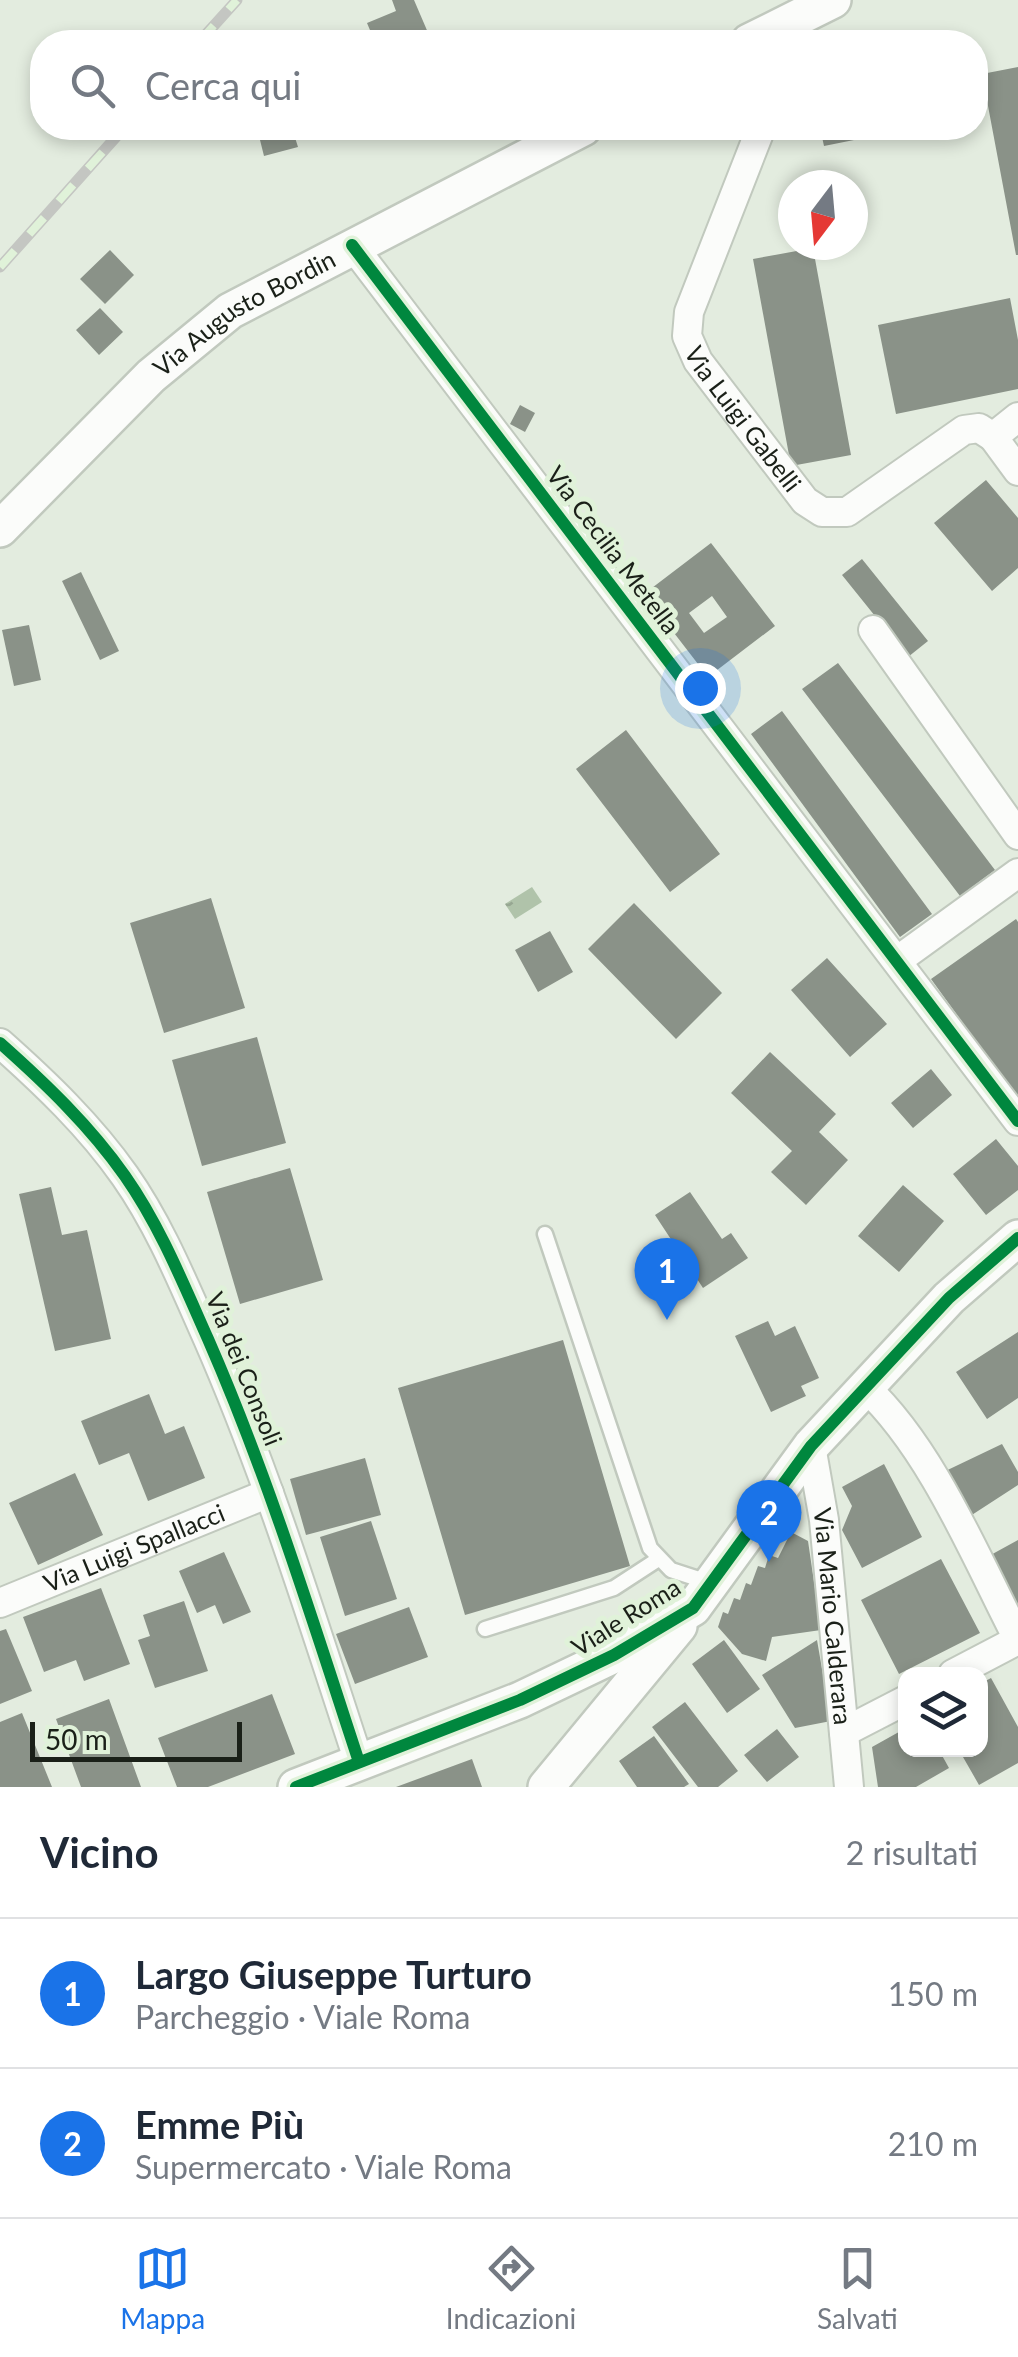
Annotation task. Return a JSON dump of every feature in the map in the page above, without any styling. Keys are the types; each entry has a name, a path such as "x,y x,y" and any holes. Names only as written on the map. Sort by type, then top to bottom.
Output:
{"street":[{"path":"781,30 811,19"},
{"name":"Via Augusto Bordin","path":"0,529 142,384 230,311 560,140"},
{"name":"Via Luigi Gabelli","path":"756,140 688,318 692,351 805,501 829,513 857,506 964,430 978,428 993,437"},
{"name":"Via Cecilia Metella","path":"352,246 1018,1122"},
{"path":"1018,417 993,437 1018,471"},
{"path":"873,630 1018,834"},
{"path":"898,960 1018,873"},
{"name":"Via dei Consoli","path":"0,1043 93,1135 138,1194 173,1259 269,1493 358,1762"},
{"name":"Viale Roma","path":"296,1787 578,1674 702,1596 810,1446 949,1298 1018,1238"},
{"path":"865,1387 888,1410 919,1456 1018,1640 966,1667"},
{"name":"Via Mario Calderara","path":"810,1446 824,1520 849,1787"},
{"name":"Via Luigi Spallacci","path":"0,1603 269,1493"},
{"path":"546,1787 702,1596"},
{"path":"844,1732 898,1704"}],"lane":[{"path":"545,1234 657,1560 702,1596"},
{"path":"486,1628 614,1588 657,1560"}],"water":[{"path":"532,887 542,902 515,919 505,904"}],"building":[{"path":"392,0 414,0 427,30 370,30 367,23 396,11"},
{"path":"1018,67 1018,255 988,106 988,73"},
{"path":"260,140 296,140 298,147 264,156"},
{"path":"823,140 854,140 824,146"},
{"path":"110,250 134,275 105,304 80,279"},
{"path":"778,254 778,260 815,260 851,455 791,466 753,259"},
{"path":"1010,298 1018,340 1018,389 896,414 878,325"},
{"path":"100,308 123,332 99,355 76,330"},
{"path":"520,405 535,413 525,432 510,424"},
{"path":"986,480 1018,518 1018,568 992,591 934,523"},
{"path":"711,543 775,626 708,677 644,594","holes":["712,596 727,617 704,633 689,613"]},
{"path":"862,559 928,641 908,657 842,575"},
{"path":"81,572 119,651 100,660 62,581"},
{"path":"29,625 41,680 14,686 2,630"},
{"path":"838,663 995,870 960,896 802,689"},
{"path":"782,711 932,914 900,937 751,734"},
{"path":"626,730 720,854 670,892 576,769"},
{"path":"211,898 245,1008 164,1033 130,923"},
{"path":"634,903 722,993 676,1039 588,949"},
{"path":"1016,919 1018,922 1018,1099 931,979"},
{"path":"550,931 573,972 538,992 515,950"},
{"path":"827,958 887,1024 850,1057 791,990"},
{"path":"257,1037 286,1143 202,1166 172,1060"},
{"path":"770,1052 836,1114 819,1132 848,1160 806,1205 771,1172 792,1151 731,1093"},
{"path":"931,1069 952,1095 913,1128 891,1103"},
{"path":"996,1139 1018,1166 1018,1190 986,1215 953,1174"},
{"path":"290,1168 323,1280 240,1304 207,1192"},
{"path":"903,1185 944,1221 899,1272 858,1236"},
{"path":"51,1187 62,1235 87,1230 111,1339 55,1351 19,1194"},
{"path":"690,1192 722,1239 731,1233 748,1258 703,1288 655,1215"},
{"path":"768,1321 775,1336 795,1326 819,1378 801,1386 806,1396 771,1412 735,1336"},
{"path":"1018,1332 1018,1398 987,1419 956,1372"},
{"path":"563,1340 630,1566 465,1615 398,1388"},
{"path":"149,1394 165,1434 184,1426 205,1478 148,1501 129,1453 99,1465 81,1421"},
{"path":"1002,1444 1018,1472 1018,1485 961,1522 935,1476"},
{"path":"365,1458 381,1515 306,1535 290,1479"},
{"path":"884,1464 922,1537 862,1568 842,1530 852,1506 842,1487"},
{"path":"75,1473 103,1535 38,1565 9,1503"},
{"path":"371,1521 397,1599 345,1616 320,1537"},
{"path":"791,1532 808,1541 821,1630 772,1637 766,1661 742,1654 718,1627 723,1612 728,1614 734,1598 740,1600 746,1583 751,1585 758,1566 765,1568 769,1555 778,1558"},
{"path":"1018,1540 1018,1613 987,1557"},
{"path":"224,1552 251,1612 223,1624 215,1605 197,1613 179,1571"},
{"path":"941,1559 980,1633 913,1667 898,1667 898,1672 861,1600"},
{"path":"101,1588 130,1664 84,1681 76,1660 44,1672 23,1617"},
{"path":"184,1601 208,1671 155,1688 138,1640 150,1636 143,1615"},
{"path":"409,1607 428,1657 355,1684 336,1634"},
{"path":"6,1629 32,1691 0,1704 0,1631"},
{"path":"724,1640 760,1689 727,1713 692,1664"},
{"path":"817,1640 831,1721 795,1728 762,1675"},
{"path":"991,1678 1018,1727 1018,1763 979,1785 963,1757 988,1757"},
{"path":"272,1694 295,1754 208,1787 177,1787 158,1738"},
{"path":"109,1699 141,1787 81,1787 56,1719"},
{"path":"685,1702 738,1771 718,1787 698,1787 652,1727"},
{"path":"22,1713 52,1787 0,1787 0,1722"},
{"path":"777,1729 799,1757 767,1782 744,1755"},
{"path":"898,1732 898,1757 943,1757 949,1768 916,1787 878,1787 872,1747"},
{"path":"654,1736 689,1784 637,1787 619,1761"},
{"path":"472,1759 482,1787 396,1787"}],"railway":[{"path":"210,30 237,0"},
{"path":"0,267 113,140"}],"cycle path":[{"path":"352,245 1018,1121"},
{"path":"0,1043 97,1140 138,1195 160,1235 250,1443 359,1762"},
{"path":"296,1787 520,1700 614,1655 693,1608 811,1446 949,1298 1018,1238"}],"place":[{"name":"Largo Giuseppe Turturo","path":"667,1320"},
{"name":"Emme Più","path":"769,1562"}]}
